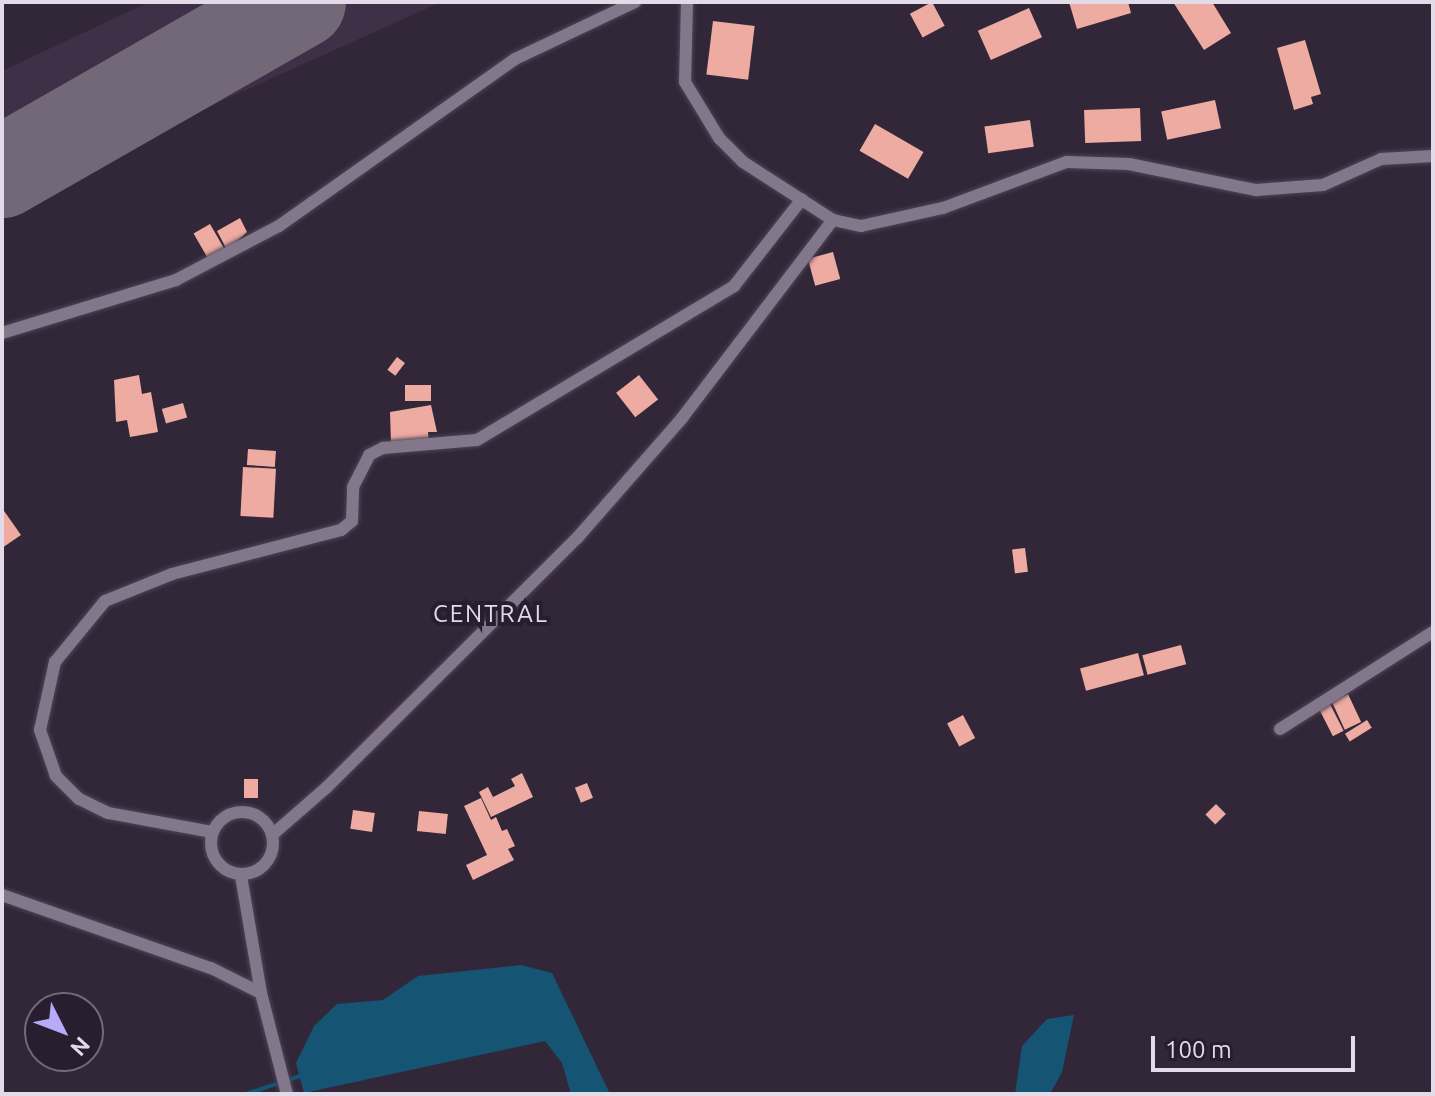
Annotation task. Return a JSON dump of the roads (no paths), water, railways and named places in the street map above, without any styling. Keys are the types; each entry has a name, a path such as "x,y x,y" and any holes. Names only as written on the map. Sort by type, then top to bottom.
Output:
{"street":[{"path":"2,333 176,280 279,226 515,59 635,2"},
{"path":"687,2 685,82 727,146 833,220 861,226 929,211 1067,162 1129,164 1256,190 1323,185 1381,159 1433,156"},
{"path":"212,832 108,813 79,799 56,776 40,730 55,662 105,601 172,574 341,530 352,521 353,487 359,467 369,455 383,448 477,440 734,286 802,199"},
{"path":"272,835 327,787 578,537 682,418 833,220"},
{"path":"1280,729 1433,632"},
{"path":"249,812 269,824 272,835 274,848 264,866 241,876 223,869 211,854 212,832 227,815 249,812"},
{"path":"241,876 261,993 287,1094"},
{"path":"2,895 211,968 261,993"}],"water":[{"path":"521,965 552,973 610,1094 571,1094 562,1063 545,1041 304,1093 296,1063 314,1026 337,1004 383,1000 418,976"},
{"path":"1074,1015 1062,1072 1050,1094 1015,1094 1022,1046 1047,1019"}],"waterway":[{"path":"246,1094 300,1076"}],"district":[{"name":"CENTRAL","path":"491,614"}]}
